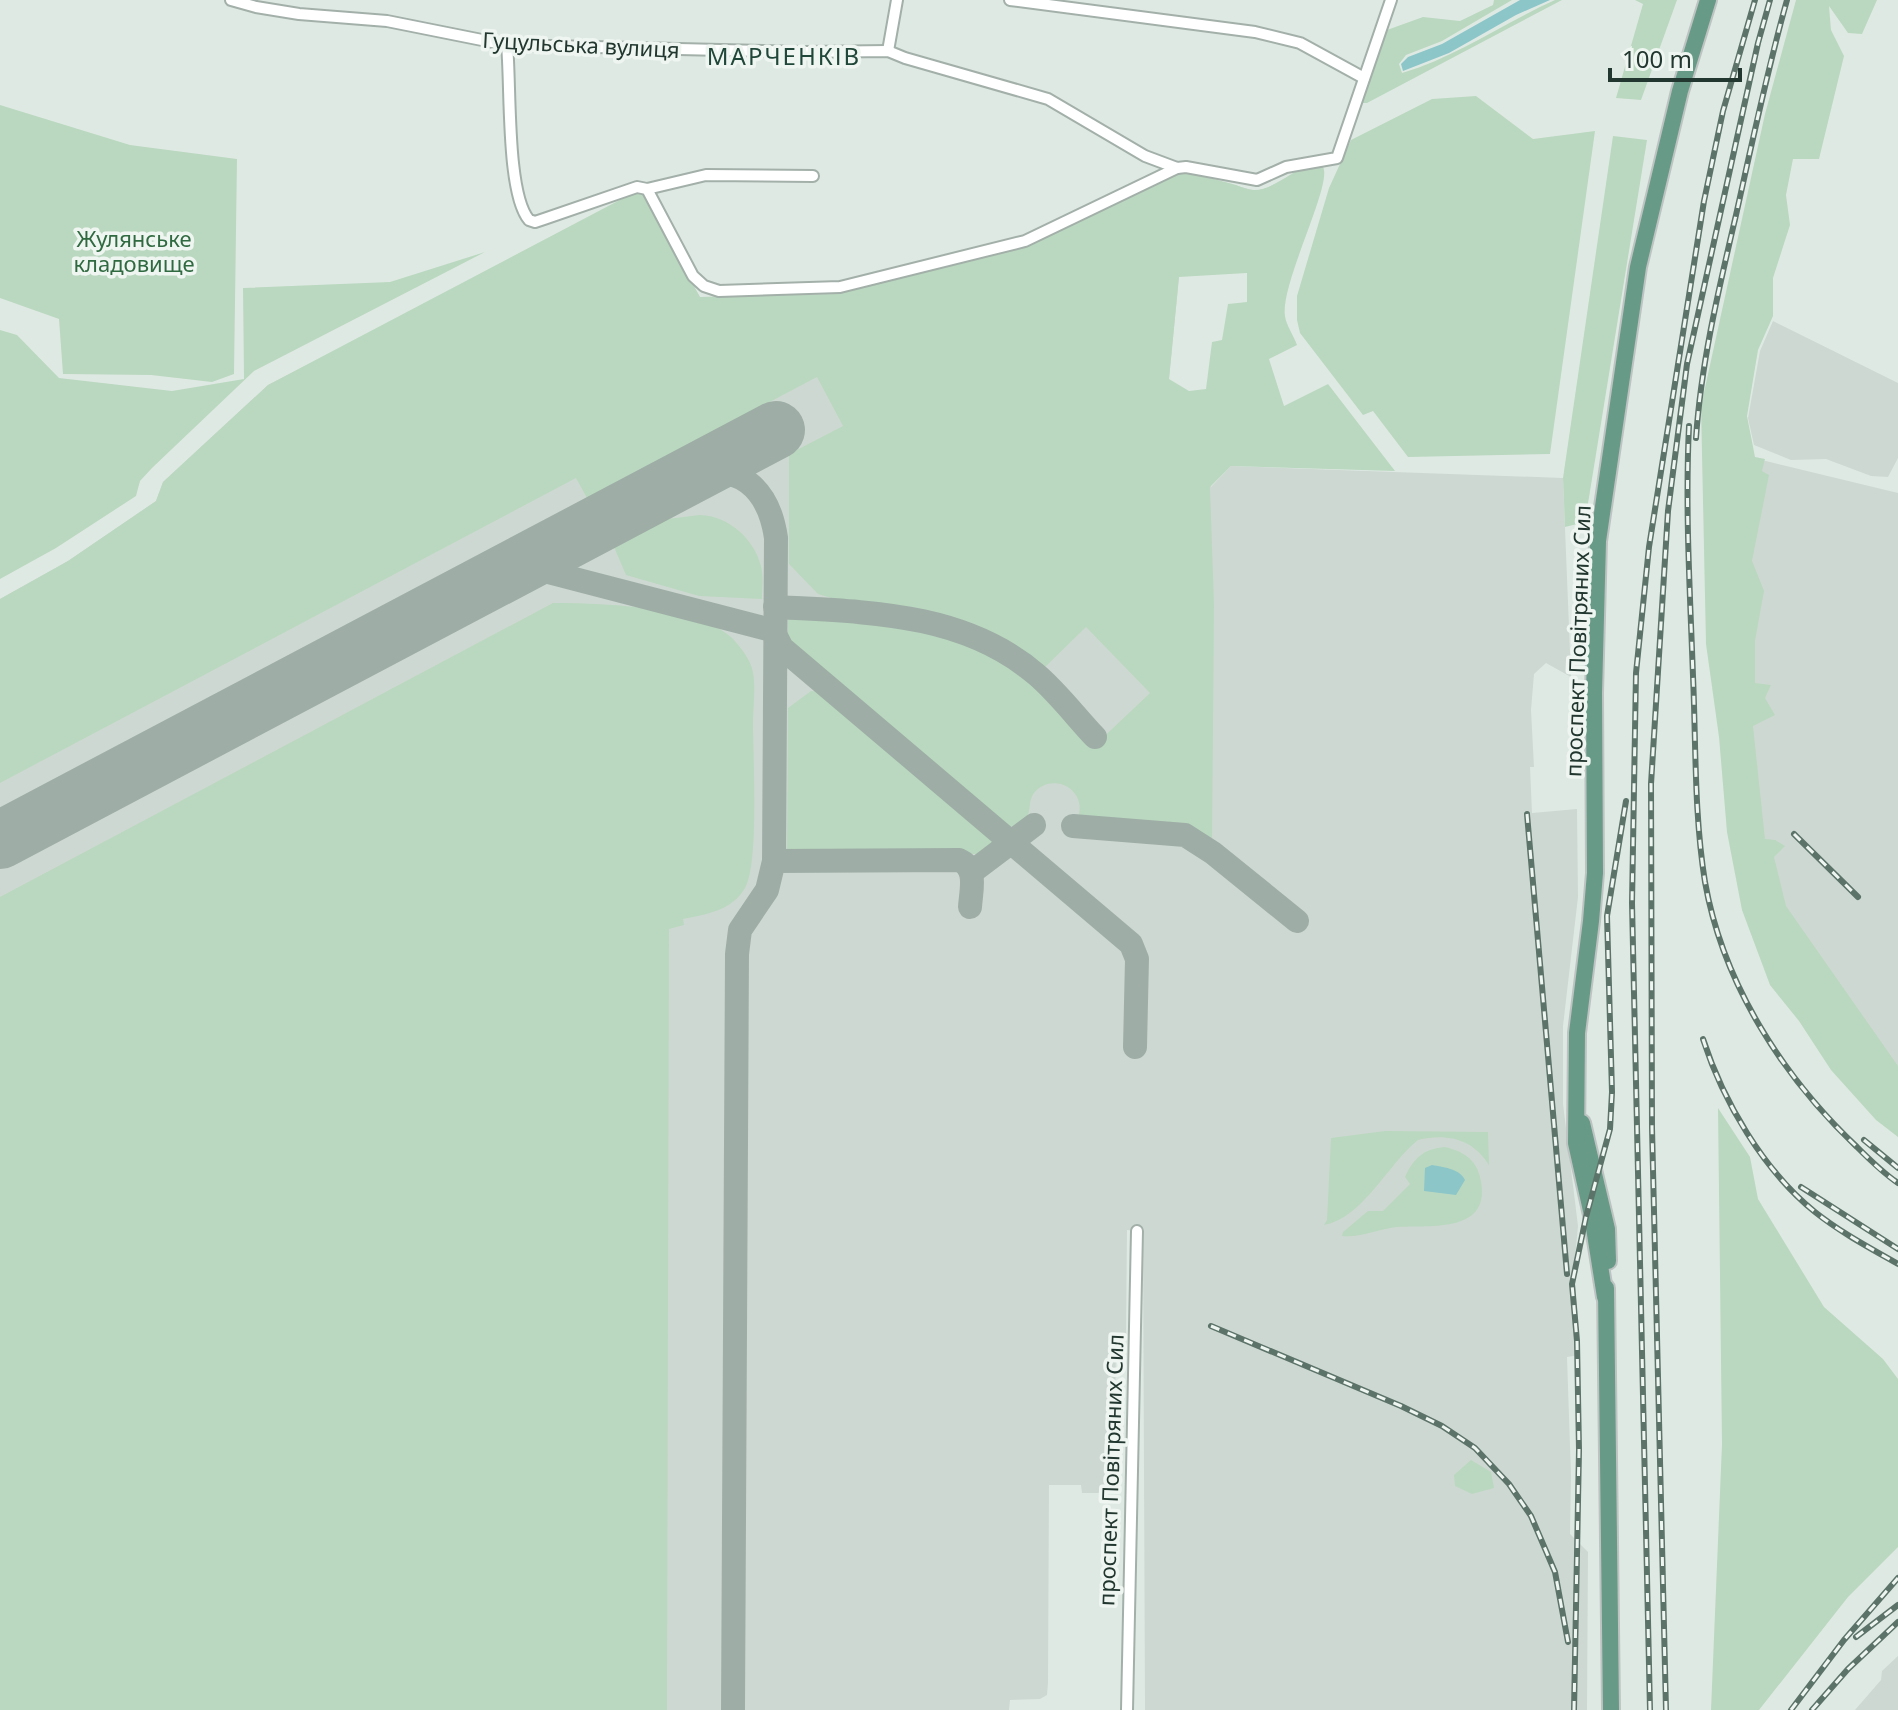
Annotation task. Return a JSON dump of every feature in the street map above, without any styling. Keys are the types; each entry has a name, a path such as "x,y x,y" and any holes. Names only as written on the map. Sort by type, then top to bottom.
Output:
{"main road":[{"name":"проспект Повітряних Сил","path":"1611,1710 1605,1297 1609,1248 1577,1102 1577,1033 1595,873 1594,693 1598,541 1638,267 1680,91 1708,0"}],"street":[{"name":"Гуцульська вулиця","path":"231,0 299,14 417,26 507,45 888,51 1048,99 1145,156 1177,168 1257,180 1286,167 1337,158 1364,78"},
{"path":"888,51 897,0"},
{"path":"1010,0 1255,32 1300,43 1364,78 1391,0"},
{"path":"507,45 513,170 520,203 529,220 535,222 637,187 647,189 706,175 813,176"},
{"path":"647,189 693,276 704,286 719,291 840,287 1025,241 1177,168"},
{"name":"проспект Повітряних Сил","path":"1127,1710 1137,1231"}],"shaded area":[{"path":"1180,173 1256,191 1289,176 1180,266 1169,379 1211,487 1231,466 1563,478 1571,677 1546,663 1534,674 1531,710 1534,767 1530,767 1532,813 1577,809 1578,897 1563,1026 1563,1104 1578,1226 1574,1269 1580,1355 1567,1357 1570,1534 1588,1552 1587,1710 1145,1710 1143,1232 1127,1230 1126,1337 1116,1339 1114,1493 1082,1493 1081,1485 1049,1485 1048,1683 1047,1695 1040,1699 1010,1700 1009,1710 0,1710 0,599 68,561 156,501 163,482 268,385 642,194 700,297 835,294 1026,247"},
{"path":"1773,321 1898,383 1898,458 1888,477 1871,476 1826,459 1791,460 1754,445 1748,418 1760,351"},
{"path":"1766,461 1898,493 1898,1112 1776,946 1743,779 1756,462"},
{"path":"1898,1656 1898,1710 1855,1710 1881,1680 1882,1671"}],"green space":[{"path":"1494,0 1512,0 1442,41 1406,55 1399,64 1402,73 1461,49 1555,0 1562,0 1367,103 1360,103 1387,30 1423,17 1460,21 1493,5"},
{"path":"1635,0 1677,0 1641,100 1616,98 1643,4"},
{"path":"1796,0 1877,0 1862,34 1848,33 1829,6 1831,30 1844,56 1819,159 1793,159 1786,195 1790,225 1773,278 1773,316 1758,350 1747,416 1755,457 1765,459 1762,471 1769,475 1752,561 1764,591 1755,641 1755,683 1771,685 1765,698 1775,715 1753,726 1765,839 1785,846 1774,857 1786,906 1898,1066 1898,1137 1876,1120 1831,1070 1799,1021 1770,985 1742,910 1727,832 1719,737 1706,644 1701,406 1765,114"},
{"path":"1476,96 1533,139 1595,131 1550,454 1408,457 1373,411 1363,415 1300,333 1297,296 1329,188 1351,140 1432,99"},
{"name":"Жулянське кладовище","path":"0,105 130,145 237,159 234,374 212,382 151,375 63,374 59,319 0,298"},
{"path":"1613,136 1647,140 1585,522 1565,527 1563,478"},
{"path":"1311,165 1323,167 1324,177 1286,301 1285,316 1297,345 1269,359 1284,406 1328,384 1395,471 1231,466 1210,487 1214,605 1212,848 1185,831 1160,826 1077,821 1080,809 1077,797 1068,787 1056,783 1044,785 1034,793 1026,819 1013,830 788,640 788,617 891,624 955,639 1015,669 1050,699 1093,747 1150,693 1086,627 1042,670 1005,644 946,618 908,609 851,604 818,594 789,564 789,454 843,426 817,377 587,498 576,478 0,783 0,599 68,561 156,501 163,482 268,385 633,193 642,194 700,297 835,294 1026,247 1180,173 1254,190 1269,187","holes":["1247,273 1247,302 1228,304 1222,340 1212,342 1206,389 1189,391 1169,379 1179,277"]},
{"path":"485,252 254,371 152,468 140,481 136,496 56,548 0,579 0,330 17,335 59,378 172,391 244,379 243,288 390,282"},
{"path":"700,515 730,524 753,547 762,570 762,599 699,596 626,575 614,547 667,519"},
{"path":"553,603 646,608 695,619 731,637 748,658 754,679 754,831 746,886 727,906 683,919 684,925 669,929 667,1710 0,1710 0,897"},
{"path":"811,691 820,692 998,842 982,854 787,853 788,708"},
{"path":"1718,1108 1750,1157 1758,1199 1824,1307 1883,1359 1898,1379 1898,1547 1848,1597 1759,1710 1711,1710 1722,1444"},
{"path":"1385,1131 1488,1132 1489,1165 1475,1149 1458,1140 1439,1137 1418,1140 1363,1202 1338,1220 1324,1225 1327,1220 1331,1138"},
{"path":"1445,1147 1467,1157 1478,1171 1482,1195 1478,1209 1469,1217 1456,1223 1397,1227 1342,1236 1368,1211 1383,1211 1410,1184 1405,1177 1420,1156"},
{"path":"1471,1460 1491,1472 1494,1488 1472,1494 1455,1486 1454,1475"}],"water":[{"path":"1520,0 1550,0 1516,15 1449,53 1403,71 1401,64 1408,57 1442,44"},
{"path":"1432,1165 1451,1169 1463,1176 1465,1180 1456,1195 1424,1191 1425,1168"}],"taxiway":[{"path":"688,478 722,472 748,482 766,505 776,538 774,861 767,890 740,930 737,954 733,1710"},
{"path":"521,565 775,631"},
{"path":"775,607 913,619 978,638 1009,654 1037,675 1095,737"},
{"path":"775,634 782,648 1131,944 1137,959 1135,1047"},
{"path":"972,872 1034,825"},
{"path":"1073,826 1185,835 1213,853 1297,921"},
{"path":"774,861 959,860 971,874 970,907"}],"runway":[{"path":"0,840 776,430"}],"railway":[{"path":"1650,1710 1632,903 1636,673 1649,547 1704,201 1723,111 1755,0"},
{"path":"1666,1710 1652,1128 1651,784 1668,511 1687,364 1770,0"},
{"path":"1696,438 1706,354 1717,298 1787,0"},
{"path":"1689,426 1688,551 1697,805 1701,856 1714,920 1741,992 1781,1059 1830,1120 1898,1183"},
{"path":"1574,1710 1579,1450 1577,1341 1572,1284 1610,1129 1612,1092 1607,916 1626,801"},
{"path":"1527,814 1567,1274"},
{"path":"1794,834 1858,897"},
{"path":"1703,1039 1734,1110 1778,1176 1815,1212 1855,1240 1898,1264"},
{"path":"1864,1140 1898,1168"},
{"path":"1801,1187 1898,1249"},
{"path":"1211,1326 1401,1406 1442,1426 1475,1448 1509,1484 1531,1516 1555,1572 1568,1642"},
{"path":"1791,1710 1844,1640 1898,1578"},
{"path":"1856,1637 1898,1605"},
{"path":"1812,1710 1848,1669 1898,1622"}],"district":[{"name":"МАРЧЕНКІВ","path":"784,55"}]}
